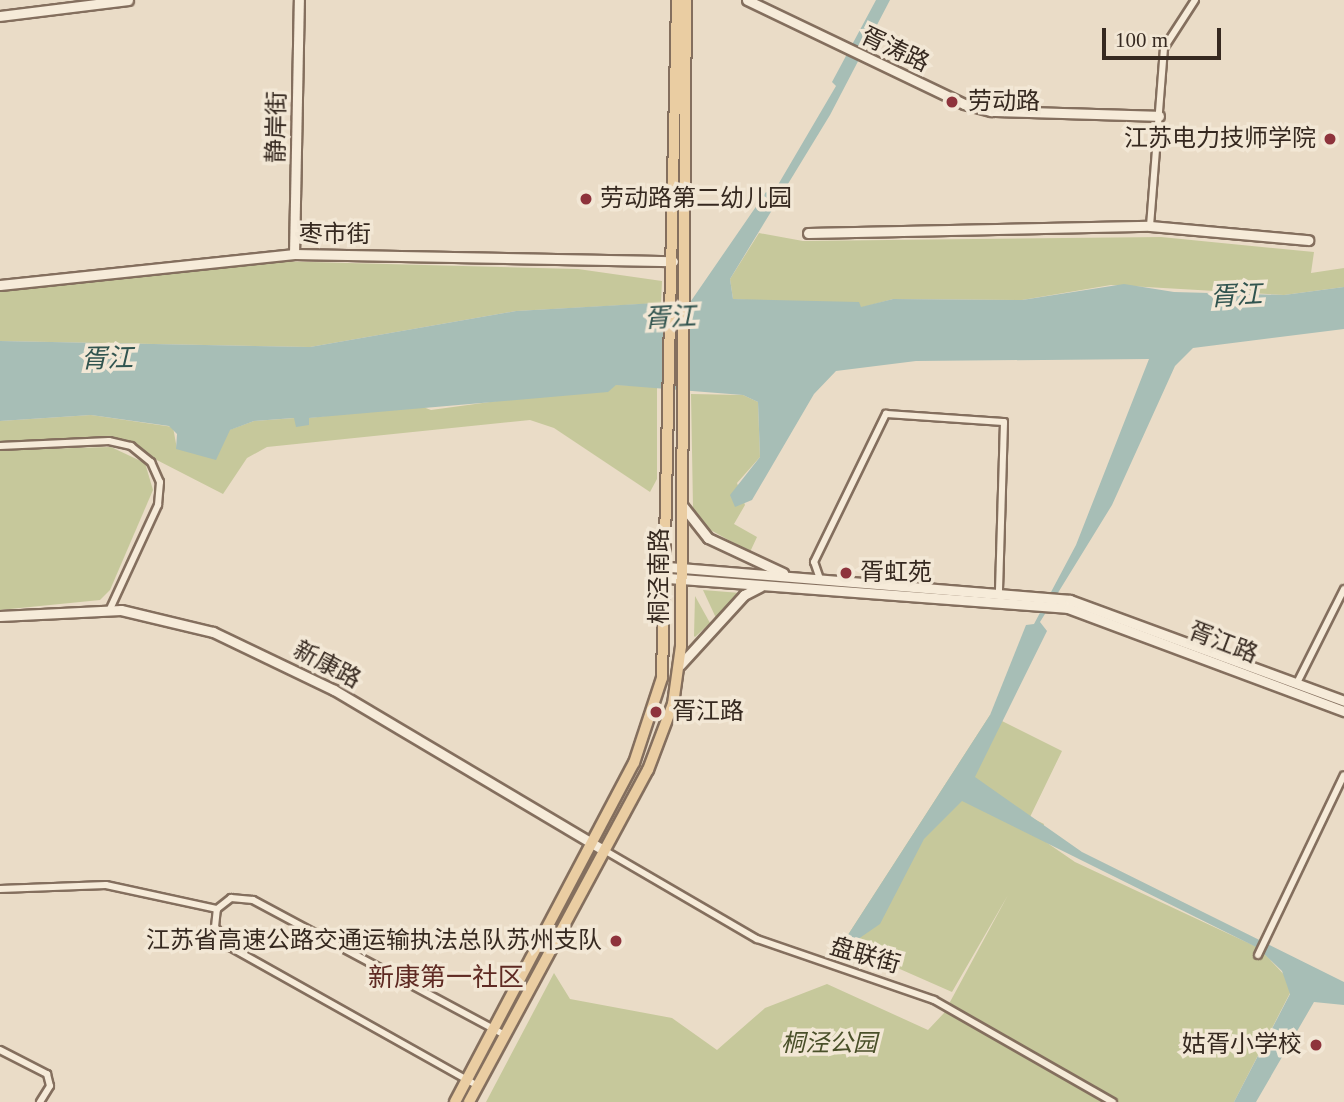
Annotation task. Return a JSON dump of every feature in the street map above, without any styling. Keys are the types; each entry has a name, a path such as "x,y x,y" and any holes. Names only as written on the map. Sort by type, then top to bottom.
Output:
{"main road":[{"name":"桐泾南路","path":"677,0 673,261 677,297"},
{"name":"桐泾南路","path":"455,1102 650,723 664,663 675,401 686,0"},
{"name":"桐泾南路","path":"469,1102 657,750 680,665 681,502 675,401"}],"street":[{"path":"0,16 128,0"},
{"name":"静岸街","path":"294,254 299,0"},
{"name":"胥涛路","path":"747,0 964,104 991,111 1159,116"},
{"path":"1150,226 1164,48 1195,0"},
{"path":"808,233 1150,226 1308,240"},
{"name":"枣市街","path":"0,285 294,254 673,261"},
{"path":"820,579 814,562 886,414 1004,422 999,592"},
{"path":"0,446 109,441 139,450 151,462 160,482 158,505 110,609"},
{"path":"681,502 708,538 795,577"},
{"name":"胥江路","path":"669,573 681,568 999,592 1018,598"},
{"name":"胥江路","path":"669,573 681,579 1018,598 1093,610 1344,701"},
{"path":"680,665 744,595 768,585"},
{"path":"1297,683 1344,589"},
{"name":"新康路","path":"0,617 110,609 187,624 264,654 604,850"},
{"name":"胥江路","path":"1093,610 1344,711"},
{"path":"1258,956 1344,775"},
{"name":"盘联街","path":"604,850 757,939 934,1000 1113,1102"},
{"path":"0,889 106,885 217,909"},
{"path":"478,1086 229,946 215,927 217,909 230,898 253,900 505,1035"},
{"path":"0,1050 47,1074 50,1086 40,1102"}],"green space":[{"path":"759,233 803,241 1161,237 1314,252 1311,273 1344,268 1344,287 1284,295 1111,285 1022,300 893,299 860,308 733,299 730,279"},
{"path":"272,261 578,269 662,281 661,303 516,311 310,347 0,341 0,286"},
{"path":"616,385 657,386 657,479 650,492 554,428 530,420 267,447 247,458 223,494 112,437 0,442 0,421 91,415 173,427 177,449 254,421 295,418 309,425 309,418 418,405 431,410"},
{"path":"691,394 743,395 758,402 760,457 737,483 745,505 734,524 757,537 750,552 707,528 693,508"},
{"path":"111,447 145,463 153,490 110,590 100,600 0,610 0,450"},
{"path":"703,590 740,593 716,618"},
{"path":"695,596 710,623 695,637 694,636"},
{"name":"桐泾公园","path":"990,715 1062,751 1030,817 1044,824 1040,838 1075,862 1259,948 1290,981 1290,993 1234,1102 486,1102 554,973 570,999 672,1018 717,1050 765,1008 827,984 928,1030 944,1013 1008,895 952,992 893,966 835,955"}],"water":[{"name":"胥江","path":"876,0 890,0 830,115 730,279 733,299 859,302 861,307 893,299 1022,300 1124,284 1174,292 1284,295 1344,287 1344,329 1193,348 1175,366 1112,505 1040,622 1047,631 975,777 1082,852 1344,982 1344,1005 1314,1002 1256,1102 1234,1102 1290,994 1282,971 1258,948 962,801 924,839 880,924 835,955 990,715 1026,625 1034,624 1076,545 1149,359 916,361 836,371 814,394 752,500 735,507 730,495 760,457 758,402 743,395 616,385 608,392 309,418 309,425 296,427 294,418 254,421 230,430 216,460 176,449 177,434 169,426 91,415 0,421 0,341 310,347 516,311 691,301 766,192 772,195 836,86 832,82"}],"place":[{"name":"劳动路","path":"952,102"},
{"name":"江苏电力技师学院","path":"1330,139"},
{"name":"劳动路第二幼儿园","path":"586,199"},
{"name":"胥虹苑","path":"846,573"},
{"name":"胥江路","path":"656,712"},
{"name":"江苏省高速公路交通运输执法总队苏州支队","path":"616,941"},
{"name":"姑胥小学校","path":"1316,1045"}],"district":[{"name":"新康第一社区","path":"446,978"}]}
